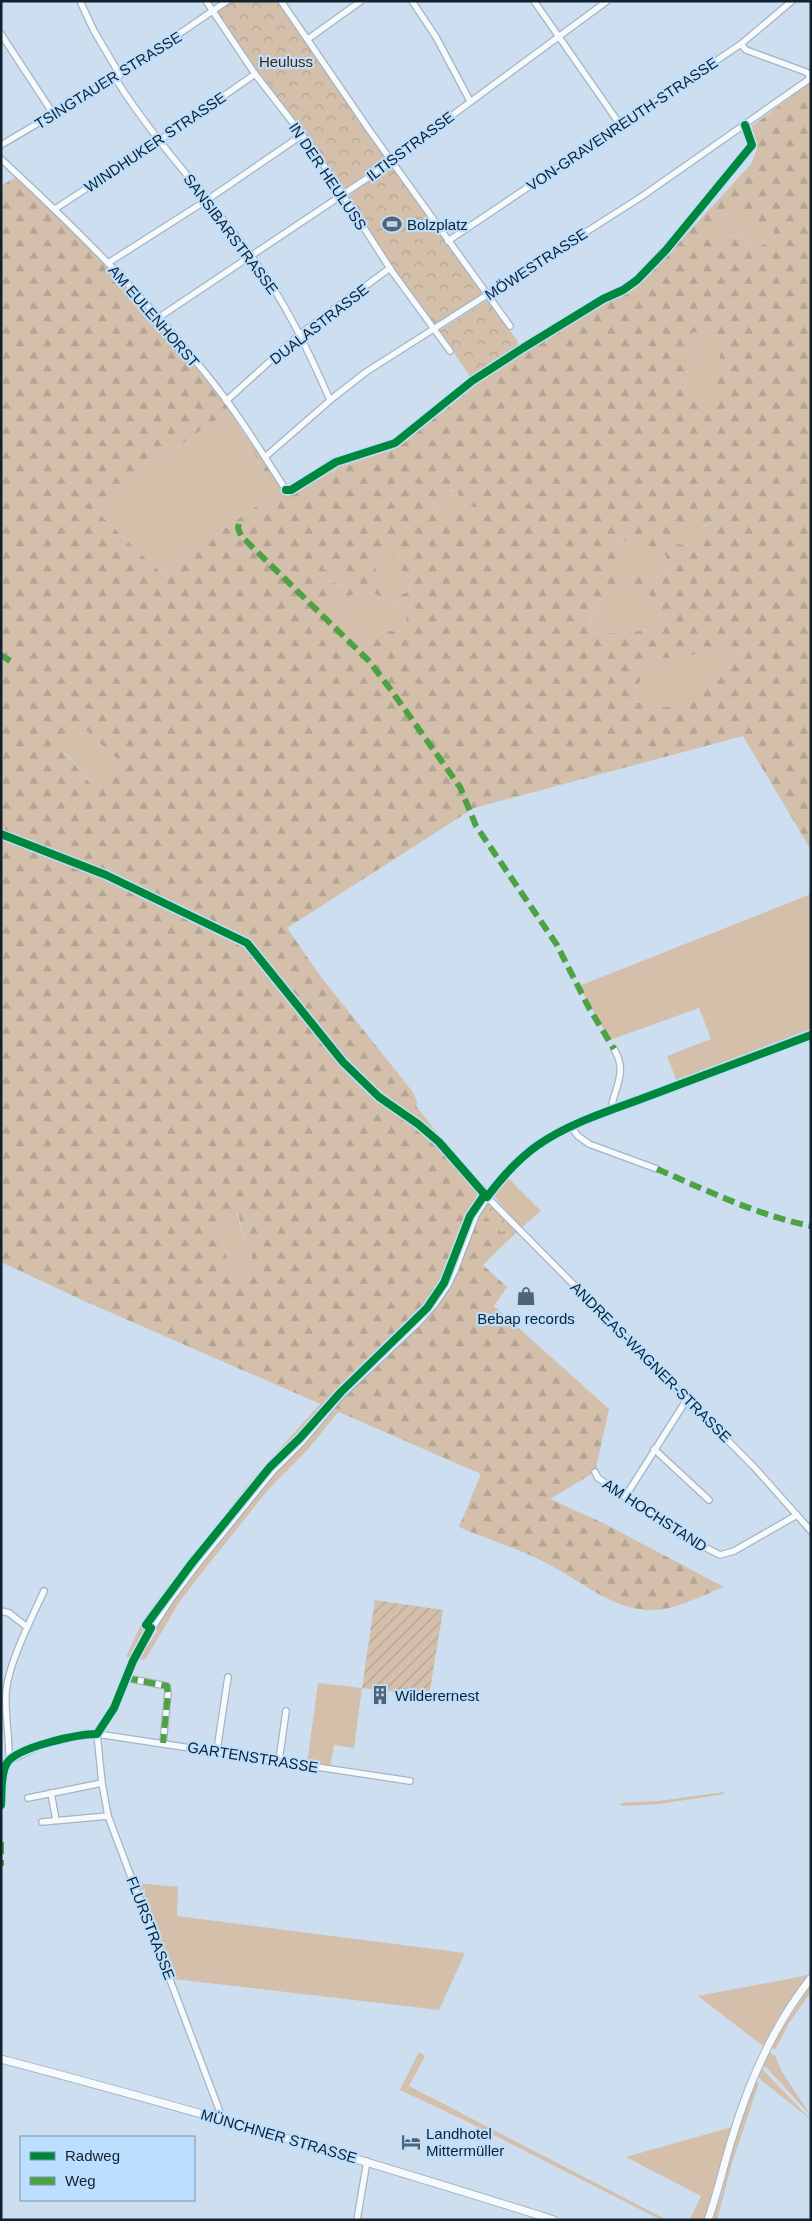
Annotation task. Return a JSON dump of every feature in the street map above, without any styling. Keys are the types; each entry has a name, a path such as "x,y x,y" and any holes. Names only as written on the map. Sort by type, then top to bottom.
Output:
{"main road":[{"path":"708,2220 732,2136 752,2079 779,2026 811,1978"},
{"name":"MÜNCHNER STRASSE","path":"1,2060 218,2118 367,2161 554,2220"}],"street":[{"name":"SANSIBARSTRASSE","path":"80,1 118,76 158,142 252,257 278,295 300,334 330,400"},
{"name":"IN DER HEULUSS","path":"206,1 256,74 302,135 390,268 450,351"},
{"name":"TSINGTAUER STRASSE","path":"1,145 118,76 214,12 227,1"},
{"path":"281,1 370,131 392,159 448,241 510,326"},
{"path":"308,39 361,1"},
{"path":"412,1 436,37 470,101"},
{"path":"534,1 621,126"},
{"name":"ILTISSTRASSE","path":"158,318 343,195 607,1"},
{"name":"VON-GRAVENREUTH-STRASSE","path":"448,241 741,44 792,1"},
{"path":"1,34 54,115"},
{"path":"741,44 746,50 810,75"},
{"name":"WINDHUKER STRASSE","path":"54,209 158,142 256,74"},
{"name":"MÖWESTRASSE","path":"265,457 330,400 366,372 641,197 804,83 810,75"},
{"path":"108,263 207,200 302,135"},
{"name":"AM EULENHORST","path":"1,159 108,263 158,318 226,401 286,490"},
{"name":"DUALASTRASSE","path":"226,401 300,334 390,268"},
{"path":"611,1109 621,1071 620,1060 614,1049"},
{"path":"97,1734 114,1708 140,1647 171,1599 273,1471 303,1441 342,1395 419,1322 435,1304 448,1285 468,1232 481,1206 500,1179 529,1152 554,1135 611,1109 664,1090"},
{"path":"571,1127 578,1136 589,1144 657,1169"},
{"name":"ANDREAS-WAGNER-STRASSE","path":"487,1197 687,1399 811,1530"},
{"path":"625,1497 687,1399"},
{"path":"654,1449 709,1500"},
{"name":"AM HOCHSTAND","path":"594,1472 598,1478 679,1534 720,1555 734,1551 797,1515"},
{"path":"1,1805 4,1764 10,1759 6,1692 9,1676 27,1627 44,1590"},
{"path":"1,1611 9,1613 27,1627"},
{"path":"218,1750 228,1677"},
{"path":"126,1678 161,1683 168,1688 163,1743"},
{"path":"279,1761 286,1711"},
{"name":"GARTENSTRASSE","path":"10,1759 48,1742 86,1734 97,1734 218,1750 410,1781"},
{"name":"FLURSTRASSE","path":"97,1734 102,1783 108,1816 220,2112 218,2118"},
{"path":"28,1798 102,1783"},
{"path":"51,1793 56,1820"},
{"path":"42,1822 108,1816"},
{"path":"357,2220 367,2161"}],"green space":[{"name":"Heuluss","path":"232,1 279,1 385,156 385,160 346,188 342,187 218,15 218,11"},
{"path":"811,82 811,850 743,736 474,808 287,928 321,977 412,1091 417,1101 416,1106 483,1191 482,1195 517,1232 483,1265 507,1287 494,1306 609,1409 595,1472 550,1499 603,1523 724,1587 670,1608 636,1609 622,1605 595,1592 534,1557 459,1527 481,1474 82,1300 1,1262 1,186 17,176 106,265 158,322 230,410 92,507 161,573 274,494 239,427 289,494 294,494 331,472 398,447 490,374 524,351 648,276 751,164 757,149 752,126","holes":["739,207 747,216 752,214 758,217 758,226 774,232 775,242 758,246 738,236 719,235 717,228 723,217 731,210","693,332 723,336 714,399 685,389","452,490 455,494 458,493 463,505 486,509 491,514 463,515 433,508 434,500 440,497 444,499 448,491","692,521 697,527 714,522 716,532 702,536 693,547 678,544 672,547 672,528","617,538 642,548 663,549 672,572 649,580 639,573 623,577","387,545 407,578 410,591 398,596 379,584 372,549","335,561 351,573 343,587 326,579 330,571 323,569 324,566","618,586 643,590 662,605 653,630 590,635 589,624 602,596","367,592 382,597 398,606 404,612 406,618 405,625 398,632 386,630 369,642 330,605 342,597","738,649 741,652 674,706 665,707 633,702 648,657 668,658","82,727 124,765 96,790 65,753","238,1213 247,1251 252,1254 252,1264 249,1272 240,1277 230,1270 217,1221"]},
{"path":"389,165 393,166 481,291 481,295 437,324 432,323 392,266 348,197"},
{"path":"739,207 758,217 758,226 774,232 775,243 758,246 739,236 719,235 717,228 723,217 731,210"},
{"path":"487,300 517,340 519,347 472,379 439,331"},
{"path":"693,332 723,336 715,399 685,390"},
{"path":"516,351 524,351 467,391 398,447 331,472 294,494 288,494 283,490 335,459 387,444 396,439 472,379"},
{"path":"230,410 274,494 161,573 92,507"},
{"path":"448,490 458,493 463,505 486,509 491,514 490,516 463,515 433,508 434,500"},
{"path":"692,521 704,526 714,522 716,532 696,541 693,547 678,544 672,547 672,528"},
{"path":"617,538 642,548 663,548 672,572 649,580 623,578"},
{"path":"387,544 407,578 410,592 398,596 379,584 372,549"},
{"path":"335,561 352,573 344,587 326,579 323,569 324,565"},
{"path":"618,586 643,590 662,605 653,630 590,635 589,625 602,596"},
{"path":"367,592 390,601 404,612 406,618 405,625 398,632 386,630 369,642 330,605 342,597"},
{"path":"738,649 741,652 736,657 674,706 665,707 633,702 648,657 668,658"},
{"path":"82,727 124,765 96,790 65,752"},
{"path":"811,894 811,1032 677,1082 667,1056 711,1039 699,1008 610,1040 579,986"},
{"path":"507,1177 541,1211 521,1228 494,1196"},
{"path":"489,1204 509,1225 502,1233 481,1212"},
{"path":"237,1213 247,1250 252,1254 252,1264 249,1272 240,1277 230,1270 217,1221"},
{"path":"321,1403 326,1406 259,1478 154,1610 144,1625 146,1628 133,1650 132,1658 126,1657 144,1618 153,1606 250,1482"},
{"path":"336,1410 339,1411 309,1448 267,1491 196,1580 178,1604 145,1660 139,1659 157,1632 156,1629 165,1613 196,1570 234,1525 262,1487 324,1419"},
{"path":"375,1600 443,1610 429,1696 362,1688"},
{"path":"318,1683 362,1688 354,1748 334,1745 330,1768 307,1764"},
{"path":"724,1792 724,1794 659,1804 621,1806 620,1803 658,1801"},
{"path":"136,1883 178,1887 177,1916 465,1953 439,2010 174,1979 141,1894 145,1894 145,1889 139,1890"},
{"path":"809,1975 763,2046 698,1996"},
{"path":"811,1984 811,1992 789,2023 775,2050 771,2046"},
{"path":"419,2052 425,2056 409,2086 667,2220 661,2220 464,2120 400,2090"},
{"path":"767,2053 775,2056 782,2072 811,2116 767,2068 761,2065"},
{"path":"762,2067 811,2120 761,2080 758,2075"},
{"path":"755,2081 759,2083 732,2163 717,2220 712,2220 721,2196 735,2137"},
{"path":"732,2127 704,2220 690,2220 701,2196 626,2157"}],"marked path":[{"path":"239,524 238,528 241,536 369,661 391,690 460,787 476,826 557,945 589,1008 614,1049"},
{"path":"1,655 10,661"},
{"path":"657,1169 752,1209 791,1222 811,1226"},
{"path":"126,1678 167,1686 163,1743"},
{"path":"1,1842 1,1866"}],"cycle path":[{"path":"286,490 291,490 336,462 395,443 472,381 603,299 623,290 637,280 666,250 752,145 745,125"},
{"path":"1,834 106,875 247,943 343,1062 379,1097 418,1124 439,1142 487,1197 517,1162 538,1145 564,1130 606,1112 811,1035"},
{"path":"1,1805 3,1773 7,1763 13,1757 49,1742 97,1734 114,1708 133,1661 151,1628 146,1625 192,1563 270,1467 300,1438 341,1392 427,1308 444,1283 470,1216 485,1194"}],"place":[{"name":"Bolzplatz","path":"392,224"},
{"name":"Bebap records","path":"526,1296"},
{"name":"Wilderernest","path":"380,1695"},
{"name":"Landhotel Mittermüller","path":"411,2142"}]}
